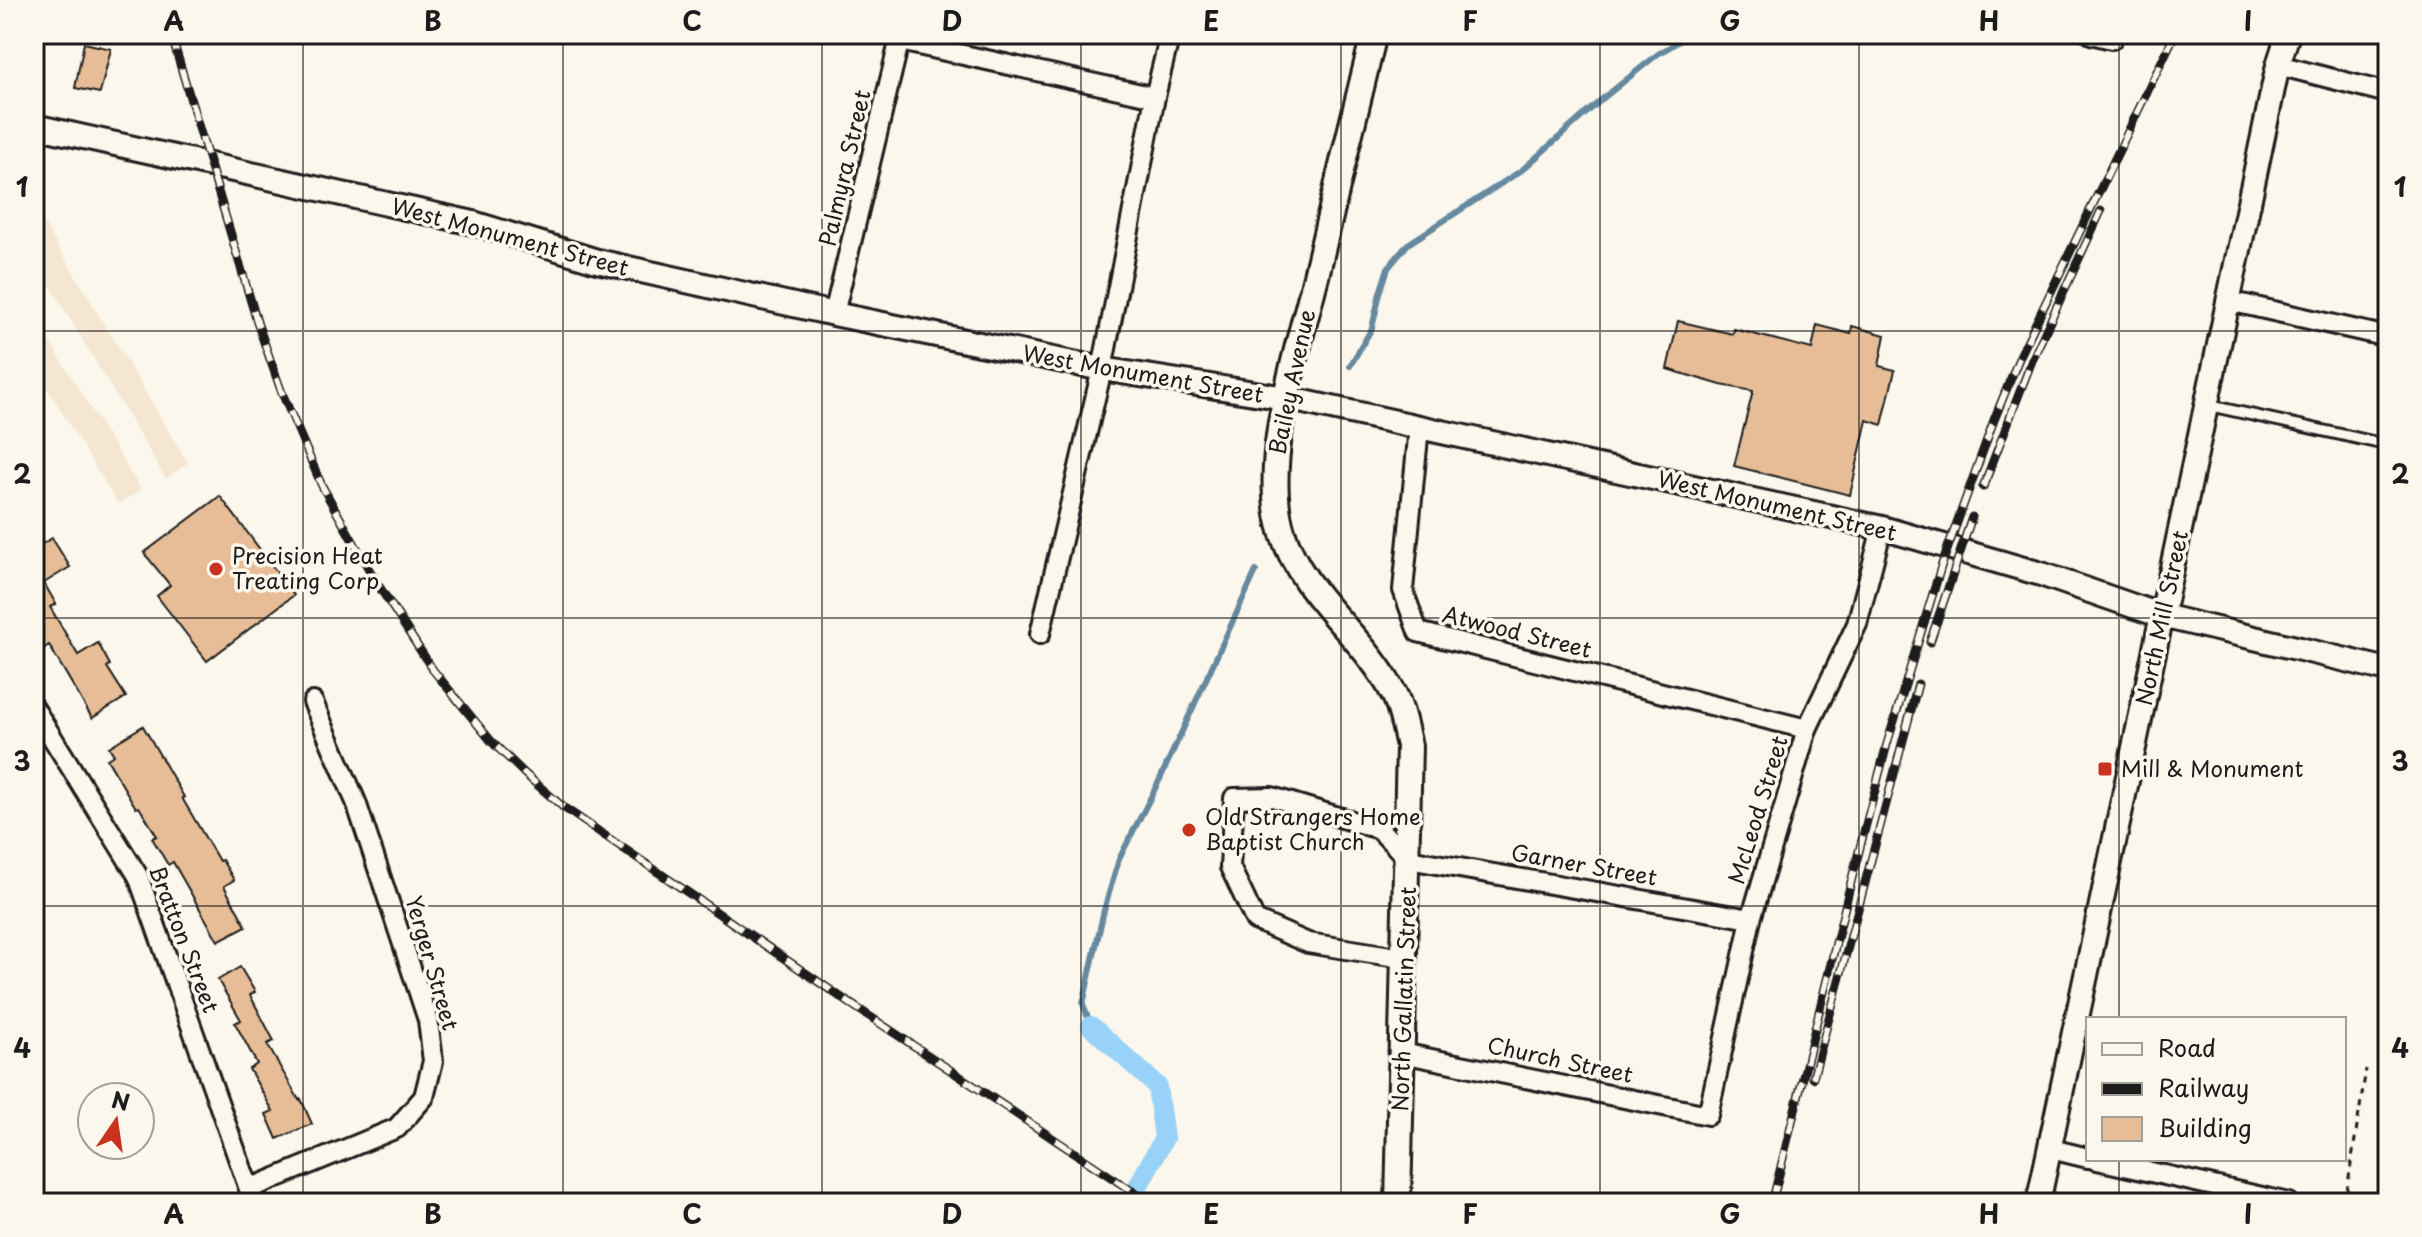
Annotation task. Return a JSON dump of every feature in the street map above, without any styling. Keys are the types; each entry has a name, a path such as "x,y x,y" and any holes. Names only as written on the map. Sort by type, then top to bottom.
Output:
{"main road":[{"name":"Bailey Avenue","path":"1374,34 1286,398 1275,461 1275,499 1281,530 1296,566 1320,600 1354,636 1396,696 1409,746"},
{"name":"North Gallatin Street","path":"1398,1203 1409,746"}],"street":[{"path":"1040,634 1102,369 1170,34"},
{"path":"2091,34 2112,39"},
{"name":"North Mill Street","path":"2038,1203 2278,65 2288,34"},
{"path":"901,37 1155,97"},
{"name":"Palmyra Street","path":"834,314 901,37"},
{"path":"2278,65 2388,93"},
{"name":"West Monument Street","path":"34,126 473,223 597,261 834,314 1102,369 1286,398 1882,528 2041,574 2162,616 2388,670"},
{"path":"2229,301 2388,337"},
{"name":"Atwood Street","path":"1419,427 1403,590 1418,632 1807,729"},
{"name":"McLeod Street","path":"1708,1115 1751,919 1807,729 1857,624 1882,528"},
{"name":"Yerger Street","path":"251,1196 397,1128 424,1097 433,1061 428,1020 356,802 313,702"},
{"name":"Bratton Street","path":"34,708 138,876 251,1196"},
{"path":"1403,958 1308,943 1255,920 1230,867 1234,798 1272,797 1379,829 1408,859"},
{"name":"Garner Street","path":"1408,859 1751,919"},
{"name":"Church Street","path":"1402,1053 1708,1115"},
{"path":"2051,1149 2086,1157"},
{"path":"2104,1161 2289,1203"}],"lane":[{"path":"2207,405 2388,445"}],"path":[{"path":"2345,1203 2366,1069"}],"shaded area":[{"path":"34,207 188,463 166,479 34,259"},
{"path":"34,316 141,490 118,504 34,367"}],"building":[{"path":"84,43 111,49 100,93 75,88"},
{"path":"1678,321 1733,334 1734,329 1812,349 1817,325 1851,334 1852,326 1885,335 1879,366 1895,370 1882,425 1867,420 1850,495 1734,466 1753,391 1667,369"},
{"name":"Precision Heat Treating Corp","path":"220,496 294,595 207,661 157,596 170,585 144,553"},
{"path":"52,538 70,567 44,583 56,604 50,607 78,655 98,643 110,665 107,667 126,697 92,718 49,645 43,649 34,633 34,549"},
{"path":"143,726 219,861 222,860 234,880 224,886 246,926 218,941 173,862 168,865 152,838 157,836 107,759 114,755 109,747"},
{"path":"240,967 255,992 250,995 274,1041 267,1044 301,1099 312,1124 277,1139 266,1114 273,1111 249,1069 257,1064 235,1023 241,1020 218,980"}],"waterway":[{"path":"1350,366 1372,328 1388,268 1408,244 1522,170 1658,54 1691,34"},
{"path":"1091,1026 1083,1004 1119,859 1160,779 1256,571"},
{"path":"1091,1026 1157,1086 1164,1138 1129,1203"}],"railway":[{"path":"171,34 258,325 282,393 322,486 375,580 433,670 492,742 563,807 1150,1203"},
{"path":"1772,1203 1887,744 1941,567 2020,356 2175,34"},
{"path":"1983,487 2033,358 2101,211"},
{"path":"1930,642 1972,517"},
{"path":"1813,1078 1918,684"}],"place":[{"name":"Precision Heat Treating Corp","path":"216,569"},
{"name":"Mill & Monument","path":"2105,769"},
{"name":"Old Strangers Home Baptist Church","path":"1189,830"}]}
